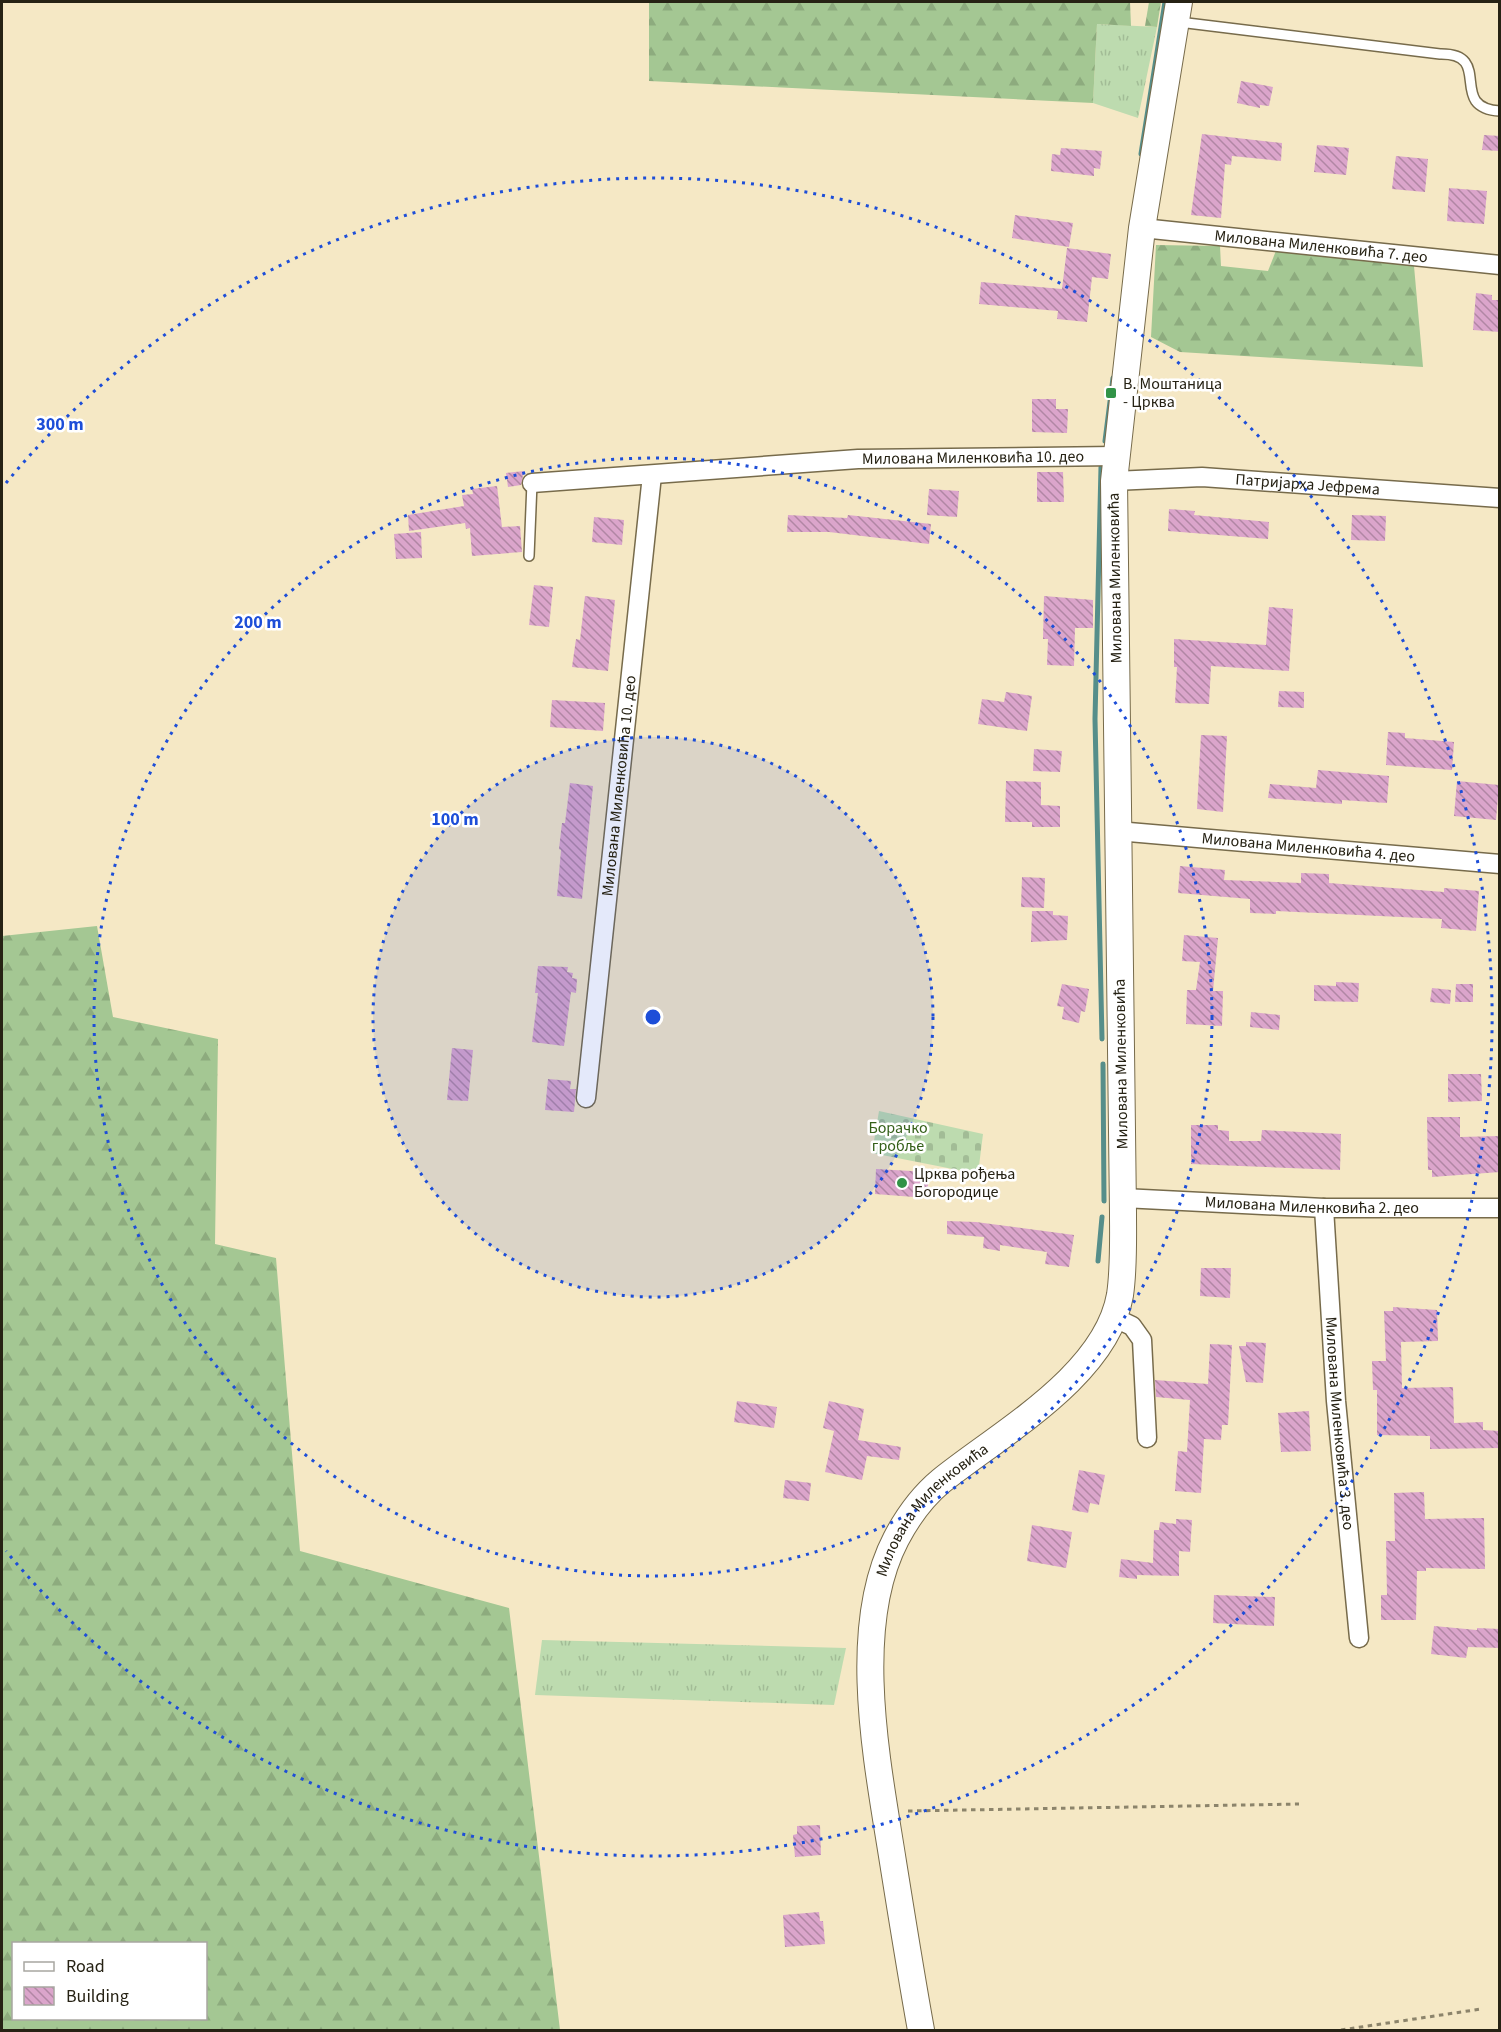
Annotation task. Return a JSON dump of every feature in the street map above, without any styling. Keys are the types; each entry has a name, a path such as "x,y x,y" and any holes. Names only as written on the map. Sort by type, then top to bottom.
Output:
{"street":[{"name":"Милована Миленковића","path":"921,2031 885,1813 874,1710 872,1653 874,1615 884,1566 908,1520 940,1482 1040,1407 1073,1376 1100,1342 1113,1317 1120,1296 1123,1198 1117,831 1115,469 1142,228 1177,12"},
{"name":"Милована Миленковића 7. део","path":"1142,228 1500,265"},
{"name":"Милована Миленковића 10. део","path":"532,483 858,459 1115,469"},
{"name":"Патријарха Јефрема","path":"1115,469 1500,498"},
{"name":"Милована Миленковића 10. део","path":"586,1098 652,475"},
{"name":"Милована Миленковића 4. део","path":"1117,831 1500,864"},
{"name":"Милована Миленковића 2. део","path":"1123,1198 1324,1208 1500,1208"},
{"name":"Милована Миленковића 3. део","path":"1324,1208 1336,1401 1359,1638"},
{"path":"1113,1317 1132,1326 1142,1340 1146,1438"}],"lane":[{"path":"1177,12 1440,54 1455,54 1465,60 1474,101 1481,108 1500,111"},
{"path":"529,556 532,483"}],"path":[{"path":"885,1813 999,1808 1299,1804"},
{"path":"1341,2031 1481,2009"}],"green space":[{"path":"649,2 1130,2 1131,26 1097,24 1093,103 649,81"},
{"path":"1149,2 1161,2 1157,27 1145,26"},
{"path":"1097,24 1157,27 1138,118 1093,103"},
{"path":"1156,245 1220,246 1221,266 1268,271 1277,248 1414,266 1423,367 1180,352 1151,337"},
{"path":"97,926 113,1017 218,1039 215,1244 276,1258 300,1551 509,1608 560,2030 2,2030 2,936"},
{"name":"Борачко гробље","path":"879,1111 983,1134 978,1174 872,1153"},
{"path":"542,1640 846,1648 834,1705 535,1695"}],"building":[{"path":"1241,81 1273,87 1269,106 1260,105 1260,108 1237,103"},
{"path":"1202,134 1282,143 1281,161 1232,156 1231,165 1225,164 1221,218 1191,215"},
{"path":"1484,135 1500,136 1500,151 1482,150"},
{"path":"1317,145 1349,148 1346,175 1314,172"},
{"path":"1061,148 1102,151 1100,169 1094,168 1094,176 1051,171 1052,154 1060,155"},
{"path":"1396,156 1428,159 1425,192 1392,189"},
{"path":"1449,188 1487,191 1484,224 1447,221"},
{"path":"1015,215 1073,223 1069,247 1012,238"},
{"path":"1067,248 1111,254 1108,279 1092,277 1087,322 1057,319 1058,311 979,304 981,282 1062,289"},
{"path":"1476,293 1492,295 1492,300 1500,300 1500,332 1473,330"},
{"path":"1032,399 1056,399 1056,409 1068,409 1067,433 1032,432"},
{"path":"524,471 521,485 508,487 506,473"},
{"path":"1037,472 1063,472 1064,502 1037,502"},
{"path":"497,486 502,527 520,526 522,552 472,556 470,528 466,529 465,523 409,531 408,515 464,506 462,495 473,494 472,489"},
{"path":"929,489 959,491 957,517 927,515"},
{"path":"1169,509 1195,511 1194,515 1269,522 1268,539 1168,531"},
{"path":"788,515 847,518 848,515 931,524 929,544 829,532 787,532"},
{"path":"1352,515 1386,516 1385,541 1351,540"},
{"path":"594,517 624,520 622,545 592,542"},
{"path":"421,532 422,558 396,559 394,534"},
{"path":"534,585 553,587 549,627 529,625"},
{"path":"585,596 615,600 608,671 572,667 576,639 580,640"},
{"path":"1044,596 1093,600 1093,628 1075,628 1074,666 1047,665 1048,639 1043,639"},
{"path":"1269,607 1293,609 1289,671 1211,666 1209,704 1175,703 1177,667 1174,667 1174,639 1266,645"},
{"path":"1279,691 1304,692 1304,708 1278,707"},
{"path":"1006,692 1032,696 1027,731 978,724 982,699 1004,702"},
{"path":"552,700 605,703 603,731 550,727"},
{"path":"1388,732 1405,733 1405,738 1454,742 1452,770 1386,765"},
{"path":"1201,735 1227,736 1223,812 1197,809"},
{"path":"1034,749 1062,751 1060,772 1033,771"},
{"path":"1318,770 1389,776 1387,803 1342,800 1342,804 1268,798 1270,784 1316,788"},
{"path":"1006,781 1041,782 1041,805 1060,806 1060,827 1032,827 1032,822 1005,822"},
{"path":"1457,781 1499,785 1496,820 1454,816"},
{"path":"570,783 593,786 582,899 557,896 561,850 559,849"},
{"path":"1180,866 1225,870 1224,880 1301,883 1301,873 1329,874 1329,883 1444,892 1444,888 1479,891 1476,931 1441,928 1442,919 1276,911 1276,914 1250,913 1250,899 1178,893"},
{"path":"1022,877 1045,878 1044,908 1021,907"},
{"path":"1032,911 1053,911 1053,915 1068,916 1067,940 1031,942"},
{"path":"1184,935 1218,938 1213,991 1223,991 1222,1026 1186,1024 1187,990 1196,990 1200,962 1182,961"},
{"path":"538,966 568,967 567,972 573,973 572,978 577,979 576,993 571,992 564,1046 532,1042 538,993 535,993"},
{"path":"1336,982 1359,983 1358,1002 1314,1001 1314,985 1336,986"},
{"path":"1062,984 1089,989 1085,1012 1081,1011 1079,1023 1062,1019 1064,1007 1057,1006"},
{"path":"1456,984 1473,984 1473,1002 1455,1002"},
{"path":"1432,988 1451,990 1450,1004 1430,1002"},
{"path":"1251,1012 1280,1015 1279,1030 1250,1027"},
{"path":"452,1048 473,1050 468,1101 447,1100"},
{"path":"1448,1074 1481,1074 1482,1101 1448,1102"},
{"path":"548,1079 571,1081 570,1089 576,1089 574,1112 545,1110"},
{"path":"1427,1117 1460,1117 1460,1137 1500,1136 1500,1172 1432,1177 1432,1170 1428,1170"},
{"path":"1191,1125 1218,1125 1218,1130 1229,1131 1229,1141 1261,1141 1262,1130 1341,1134 1340,1170 1191,1164"},
{"name":"Црква рођења Богородице","path":"876,1169 929,1172 927,1198 875,1194"},
{"path":"947,1221 976,1222 1074,1235 1069,1267 1045,1264 1047,1252 1000,1245 1000,1251 983,1248 984,1237 947,1234"},
{"path":"1201,1268 1231,1268 1230,1298 1200,1296"},
{"path":"1393,1307 1437,1310 1438,1341 1401,1342 1402,1388 1453,1387 1454,1423 1483,1422 1483,1430 1500,1431 1500,1448 1430,1449 1430,1436 1377,1435 1377,1390 1373,1390 1372,1361 1386,1361 1384,1311 1393,1311"},
{"path":"1246,1342 1266,1343 1263,1383 1246,1382 1239,1346 1246,1346"},
{"path":"1210,1344 1232,1345 1228,1425 1222,1425 1221,1440 1204,1439 1201,1493 1175,1491 1178,1451 1187,1452 1190,1400 1156,1397 1155,1380 1208,1384"},
{"path":"737,1401 777,1407 774,1428 734,1422"},
{"path":"829,1401 864,1409 858,1440 901,1447 899,1460 867,1456 862,1480 825,1472 834,1431 823,1428"},
{"path":"1309,1411 1311,1451 1281,1452 1278,1413"},
{"path":"1079,1470 1105,1475 1099,1505 1090,1503 1088,1513 1072,1510"},
{"path":"785,1480 811,1483 809,1501 783,1498"},
{"path":"1424,1492 1425,1519 1484,1518 1485,1569 1426,1568 1426,1571 1417,1571 1416,1620 1381,1620 1381,1595 1387,1595 1386,1541 1395,1541 1394,1493"},
{"path":"1176,1519 1192,1520 1190,1552 1179,1551 1179,1576 1137,1575 1137,1579 1119,1577 1121,1559 1153,1563 1154,1530 1159,1530 1160,1522 1176,1524"},
{"path":"1032,1525 1072,1532 1066,1568 1027,1561"},
{"path":"1214,1595 1275,1597 1274,1626 1213,1623"},
{"path":"1434,1626 1477,1630 1477,1628 1500,1629 1500,1648 1468,1647 1466,1658 1431,1654"},
{"path":"820,1825 821,1855 795,1857 793,1835 797,1834 797,1826"},
{"path":"819,1912 820,1921 823,1921 825,1944 785,1947 783,1915"}],"waterway":[{"path":"1141,154 1165,2"},
{"path":"1105,441 1113,378"},
{"path":"1101,467 1095,719 1102,1039"},
{"path":"1103,1064 1104,1201"},
{"path":"1098,1261 1102,1217"}],"place":[{"name":"В. Моштаница - Црква","path":"1111,393"},
{"name":"Црква рођења Богородице","path":"902,1183"}]}
